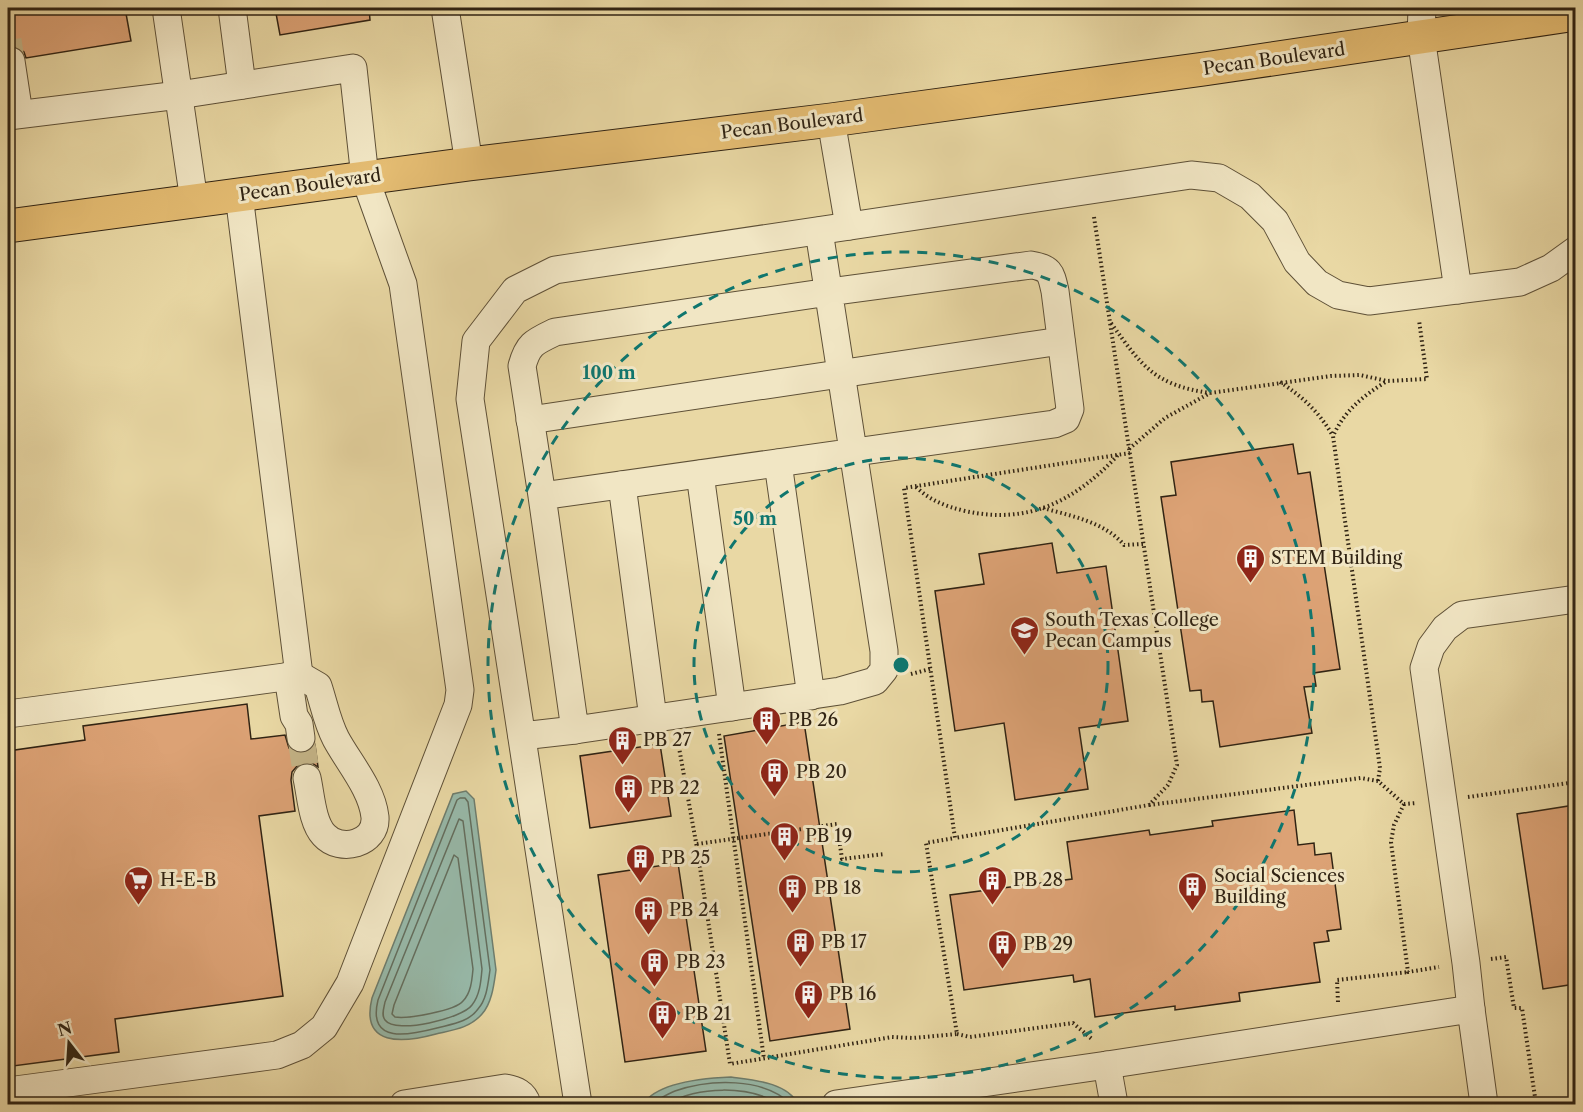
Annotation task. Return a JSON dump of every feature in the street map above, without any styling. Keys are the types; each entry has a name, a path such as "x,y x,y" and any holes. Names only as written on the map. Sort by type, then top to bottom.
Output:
{"main road":[{"name":"Pecan Boulevard","path":"8,226 469,164 831,120 1204,69 1422,22 1575,14"}],"street":[{"path":"166,8 194,201"},
{"path":"232,8 242,85"},
{"path":"445,8 469,164"},
{"path":"1408,8 1422,22 1458,290"},
{"path":"8,1091 277,1055 302,1045 324,1027 350,983 458,705 460,690 403,284 365,178 353,68 179,95 13,115 11,61"},
{"path":"831,120 849,226"},
{"path":"578,1104 470,399 476,341 515,290 555,270 1191,175 1220,178 1250,196 1275,221 1297,262 1317,283 1338,295 1369,301 1520,282 1551,268 1575,250"},
{"path":"239,195 293,676 294,716 301,738"},
{"path":"522,736 653,718 725,718 811,696 864,686 875,681 884,670 884,651 819,231"},
{"path":"542,496 1054,424 1066,419 1070,409 1051,275 1043,267 1032,265 829,292 555,332 539,339 526,350 522,366 575,730"},
{"path":"530,420 1061,341"},
{"path":"778,463 811,696"},
{"path":"700,474 725,718"},
{"path":"622,485 653,718"},
{"path":"1484,1104 1424,668 1431,647 1445,628 1462,615 1575,599"},
{"path":"8,714 293,676 318,686 327,720 372,804 375,820 372,831 365,840 349,845 334,843 324,836 317,824 307,778"},
{"path":"836,1104 1471,1010"},
{"path":"1107,1065 1114,1104"},
{"path":"404,1104 505,1088 517,1090 527,1104"}],"path":[{"path":"1094,216 1177,765 1168,784 1149,805"},
{"path":"1110,322 1131,351 1158,378 1187,390 1210,393 1330,376 1359,375 1387,381 1427,379 1419,319"},
{"path":"1333,436 1350,408 1367,393 1387,381"},
{"path":"1280,382 1301,396 1323,418 1333,436 1380,768 1378,781"},
{"path":"955,838 904,488 1118,455 1129,451 1165,418 1210,393"},
{"path":"915,486 936,503 979,514 998,516 1026,514 1084,488 1118,455"},
{"path":"1043,508 1081,518 1116,534 1124,545 1143,544"},
{"path":"725,718 733,840 764,1059"},
{"path":"677,735 697,844 730,1064 892,1037 913,1038 957,1034 970,1037 1073,1023 1092,1040 1104,1038"},
{"path":"957,1034 926,843 1149,805 1361,778 1378,781 1404,804 1443,801 1575,782"},
{"path":"1404,804 1394,825 1391,842 1408,972"},
{"path":"697,844 837,824 842,859 885,854"},
{"path":"1327,1006 1339,1004 1337,980 1506,957 1514,1008 1522,1008 1536,1104"}],"water":[{"path":"466,791 474,799 496,970 490,999 485,1010 477,1019 461,1028 410,1039 387,1038 372,1026 370,1014 372,998 453,794"},
{"path":"731,1077 759,1081 778,1087 786,1091 798,1104 643,1104 650,1097 671,1086 696,1080"}],"building":[{"path":"8,8 125,8 131,41 26,58 24,52 17,47 8,46"},
{"path":"275,8 369,8 370,20 280,35"},
{"name":"STEM Building","path":"1293,444 1298,474 1310,472 1340,669 1314,673 1316,686 1304,687 1312,733 1220,747 1213,701 1202,702 1201,690 1190,691 1161,497 1176,495 1171,462"},
{"path":"1052,543 1057,573 1106,566 1128,721 1079,728 1088,789 1015,800 1004,723 955,731 935,591 984,584 979,554"},
{"name":"H-E-B","path":"247,704 251,739 285,735 289,748 296,753 303,754 315,745 318,767 312,763 303,763 292,772 295,811 259,816 283,996 115,1019 119,1052 13,1066 8,1029 8,751 85,740 83,726"},
{"path":"804,722 850,1029 770,1041 724,736"},
{"path":"660,744 671,816 590,828 580,756"},
{"path":"1575,805 1575,984 1543,989 1517,814"},
{"name":"Social Sciences Building","path":"1294,810 1298,845 1314,843 1315,855 1331,853 1341,929 1327,931 1329,941 1314,943 1320,982 1239,993 1240,1001 1175,1010 1175,1006 1095,1017 1090,979 1074,982 1073,975 964,990 950,895 1072,879 1067,842 1149,830 1150,835 1213,826 1212,821"},
{"path":"678,863 706,1051 625,1062 598,875"}],"tunnel":[{"path":"8,40 11,61"},
{"path":"301,738 307,778"}],"place":[{"name":"STEM Building","path":"1250,584"},
{"name":"South Texas College Pecan Campus","path":"1024,656"},
{"name":"PB 26","path":"767,746"},
{"name":"PB 27","path":"622,766"},
{"name":"PB 20","path":"775,798"},
{"name":"PB 22","path":"629,814"},
{"name":"PB 19","path":"784,862"},
{"name":"PB 25","path":"640,884"},
{"name":"H-E-B","path":"139,906"},
{"name":"PB 28","path":"992,906"},
{"name":"Social Sciences Building","path":"1193,912"},
{"name":"PB 18","path":"793,914"},
{"name":"PB 24","path":"648,936"},
{"name":"PB 17","path":"800,968"},
{"name":"PB 29","path":"1002,970"},
{"name":"PB 23","path":"655,988"},
{"name":"PB 16","path":"808,1020"},
{"name":"PB 21","path":"663,1040"}]}
